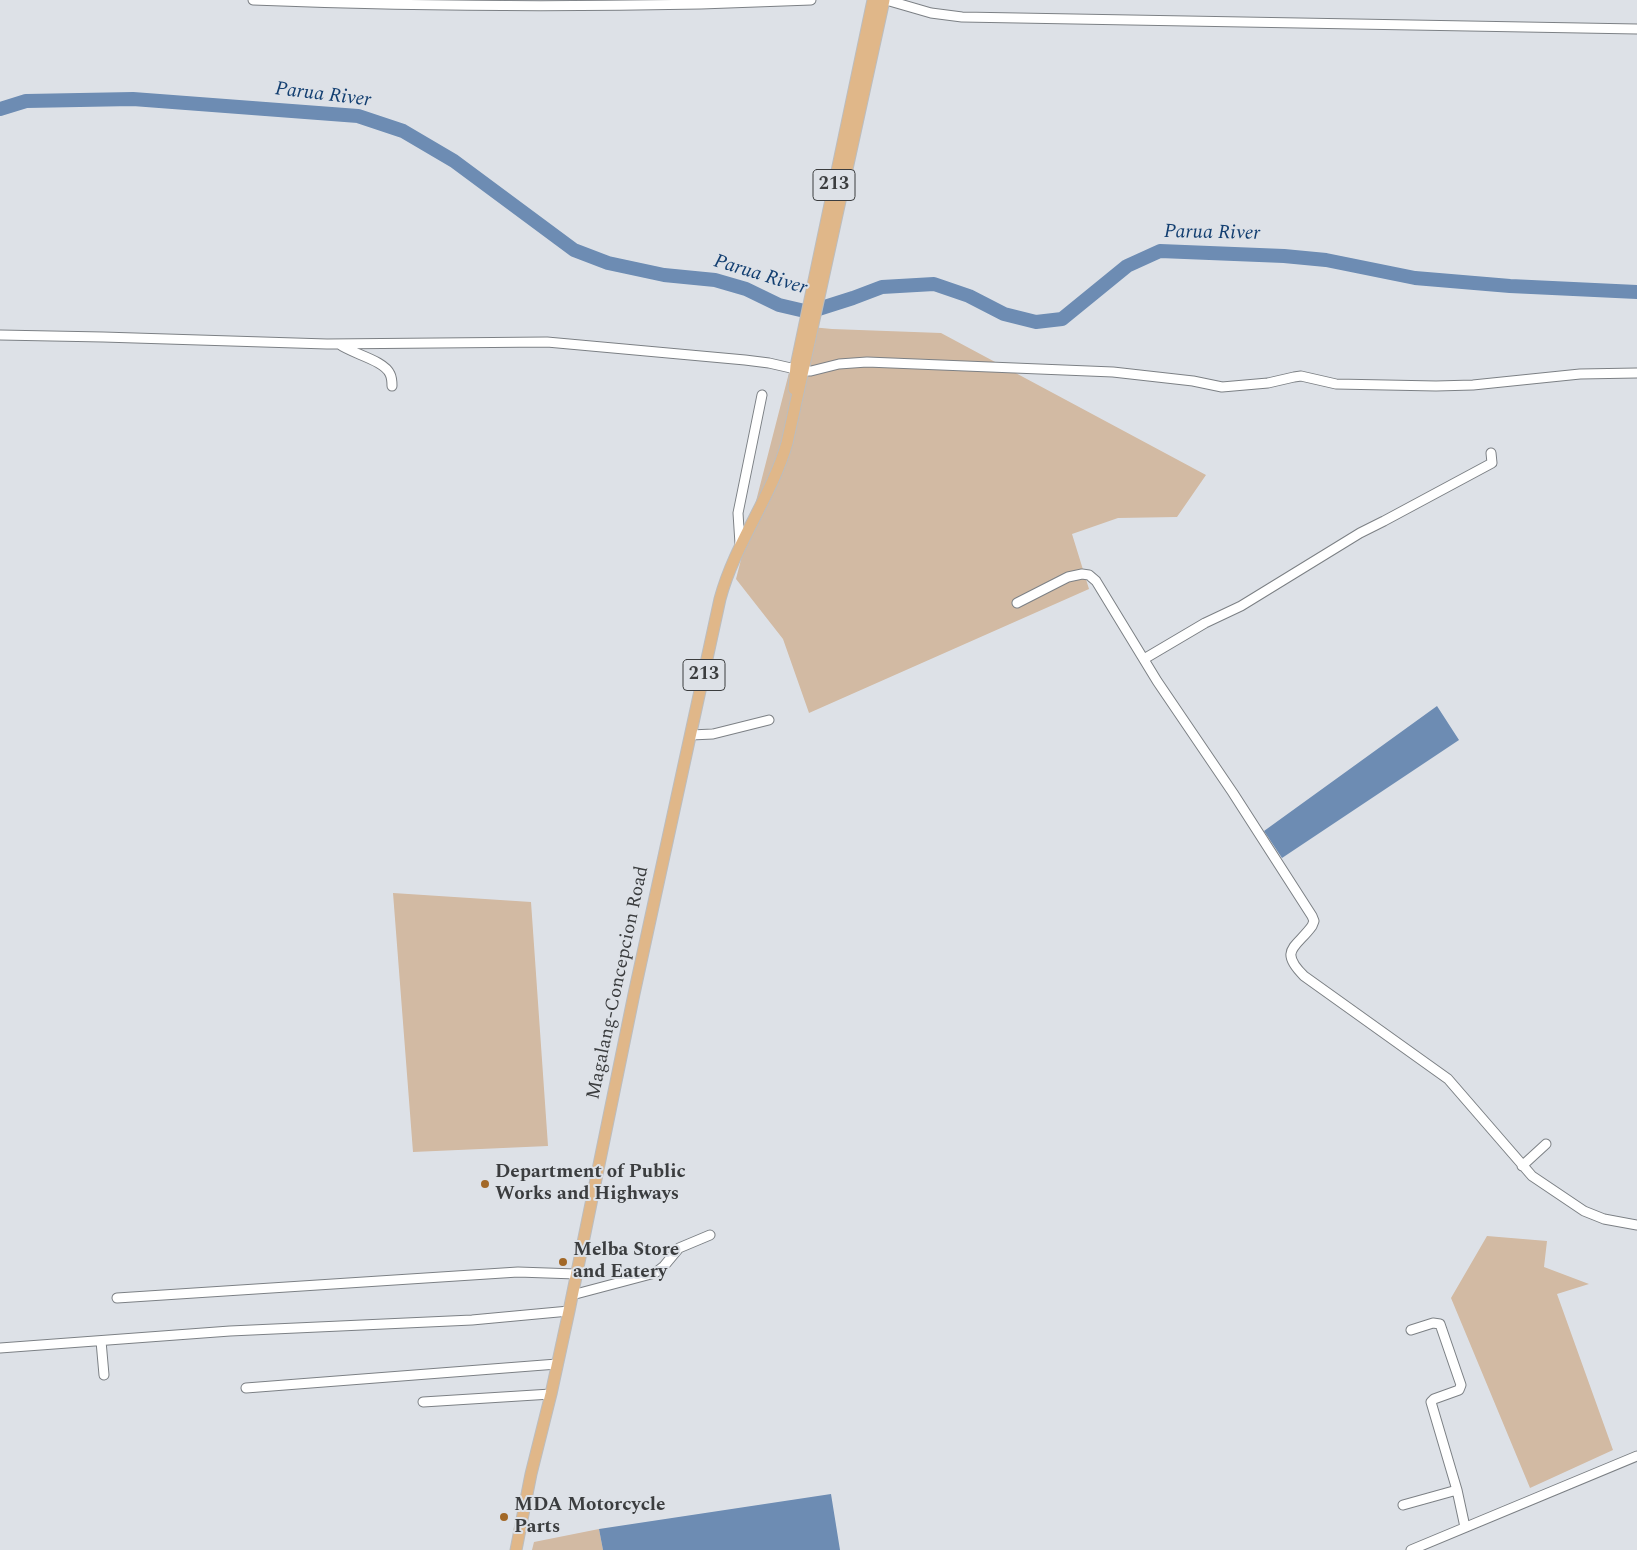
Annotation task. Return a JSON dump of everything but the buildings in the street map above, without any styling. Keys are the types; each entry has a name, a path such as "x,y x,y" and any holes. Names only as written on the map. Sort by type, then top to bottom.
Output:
{"main road":[{"name":"Magalang-Concepcion Road","path":"516,1550 531,1474 558,1364 634,994 720,599 727,575 740,544 779,467 790,433 800,368 879,2"}],"street":[{"path":"253,0 409,4 597,5 811,0"},
{"path":"879,2 931,14 962,17 1637,29"},
{"path":"0,336 339,344 547,342 729,358 800,368 851,362 1113,372 1193,381 1222,387 1268,383 1302,376 1336,384 1436,386 1473,385 1580,374 1637,373"},
{"path":"339,344 386,369 391,377 392,386"},
{"path":"740,544 738,513 762,395"},
{"path":"1144,659 1204,623 1241,606 1360,533 1384,522 1492,463 1491,453"},
{"path":"1017,603 1068,577 1082,574 1089,575 1096,580 1144,659 1312,916 1314,921 1312,926 1290,954 1295,967 1304,976 1448,1080 1532,1176 1584,1211 1604,1219 1637,1225"},
{"path":"691,734 713,734 769,720"},
{"path":"1522,1166 1546,1144"},
{"path":"572,1294 655,1273 664,1266 679,1248 710,1235"},
{"path":"117,1298 518,1272 576,1274"},
{"path":"0,1348 230,1331 472,1320 569,1311"},
{"path":"1411,1330 1433,1323 1440,1324 1461,1385 1459,1390 1434,1399 1431,1402 1458,1490 1465,1527"},
{"path":"101,1341 104,1375"},
{"path":"246,1388 558,1364"},
{"path":"423,1402 551,1394"},
{"path":"1411,1550 1637,1456"},
{"path":"1402,1505 1458,1490"}],"shaded area":[{"path":"801,326 941,333 1206,475 1177,517 1118,518 1072,534 1089,589 809,713 783,639 736,579"},
{"path":"393,893 531,902 548,1146 413,1152"},
{"path":"1487,1236 1547,1241 1544,1267 1589,1284 1557,1294 1613,1450 1530,1488 1451,1298"},
{"path":"599,1529 603,1550 532,1550 534,1542"}],"water":[{"path":"1437,706 1459,740 1282,858 1264,831"},
{"path":"831,1494 840,1550 603,1550 599,1529"}],"waterway":[{"name":"Parua River","path":"0,109 26,101 133,99 358,116 403,131 454,161 574,250 608,263 664,275 715,280 746,289 779,305 809,312 882,287 934,284 969,296 1004,314 1036,322 1062,319 1127,266 1160,251 1284,256 1326,260 1415,278 1510,286 1637,292"}],"place":[{"name":"Department of Public Works and Highways","path":"485,1184"},
{"name":"Melba Store and Eatery","path":"563,1262"},
{"name":"MDA Motorcycle Parts","path":"504,1517"}]}
